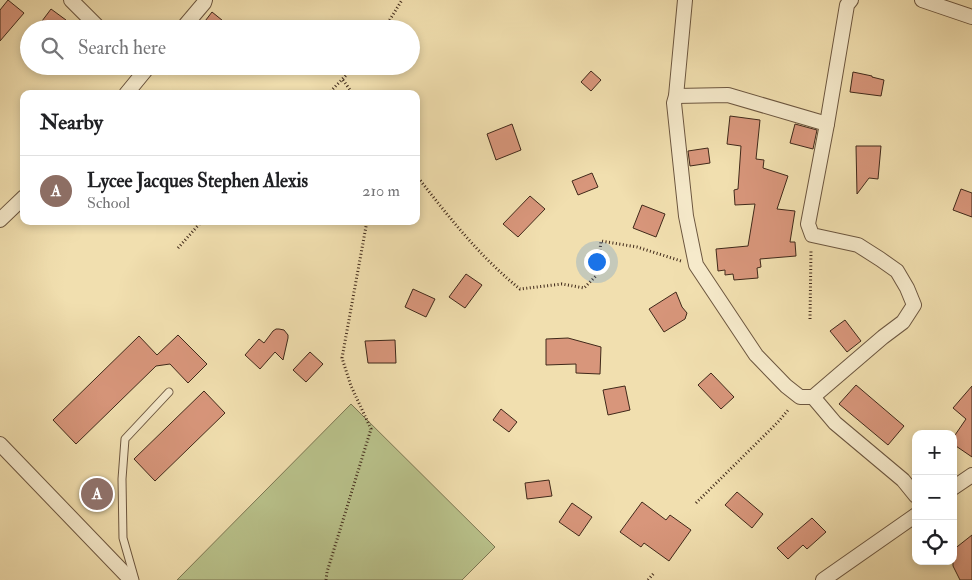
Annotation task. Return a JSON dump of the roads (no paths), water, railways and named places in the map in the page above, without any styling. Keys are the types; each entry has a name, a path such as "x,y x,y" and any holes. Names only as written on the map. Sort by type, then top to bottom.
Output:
{"street":[{"path":"71,0 91,20"},
{"path":"190,20 205,0"},
{"path":"685,0 674,103 686,216 696,265 756,355 786,386 806,397 903,480 912,491"},
{"path":"806,397 903,322 914,305 897,271 858,245 812,235 808,224 847,4 851,0"},
{"path":"922,0 972,16"},
{"path":"129,90 139,75"},
{"path":"676,96 728,96 827,124"},
{"path":"0,220 20,201"},
{"path":"0,444 131,580"},
{"path":"957,485 972,475"},
{"path":"823,580 912,518"}],"lane":[{"path":"136,580 122,538 122,479 125,439 169,392"}],"place":[{"name":"Lycee Jacques Stephen Alexis","path":"97,494"}]}
